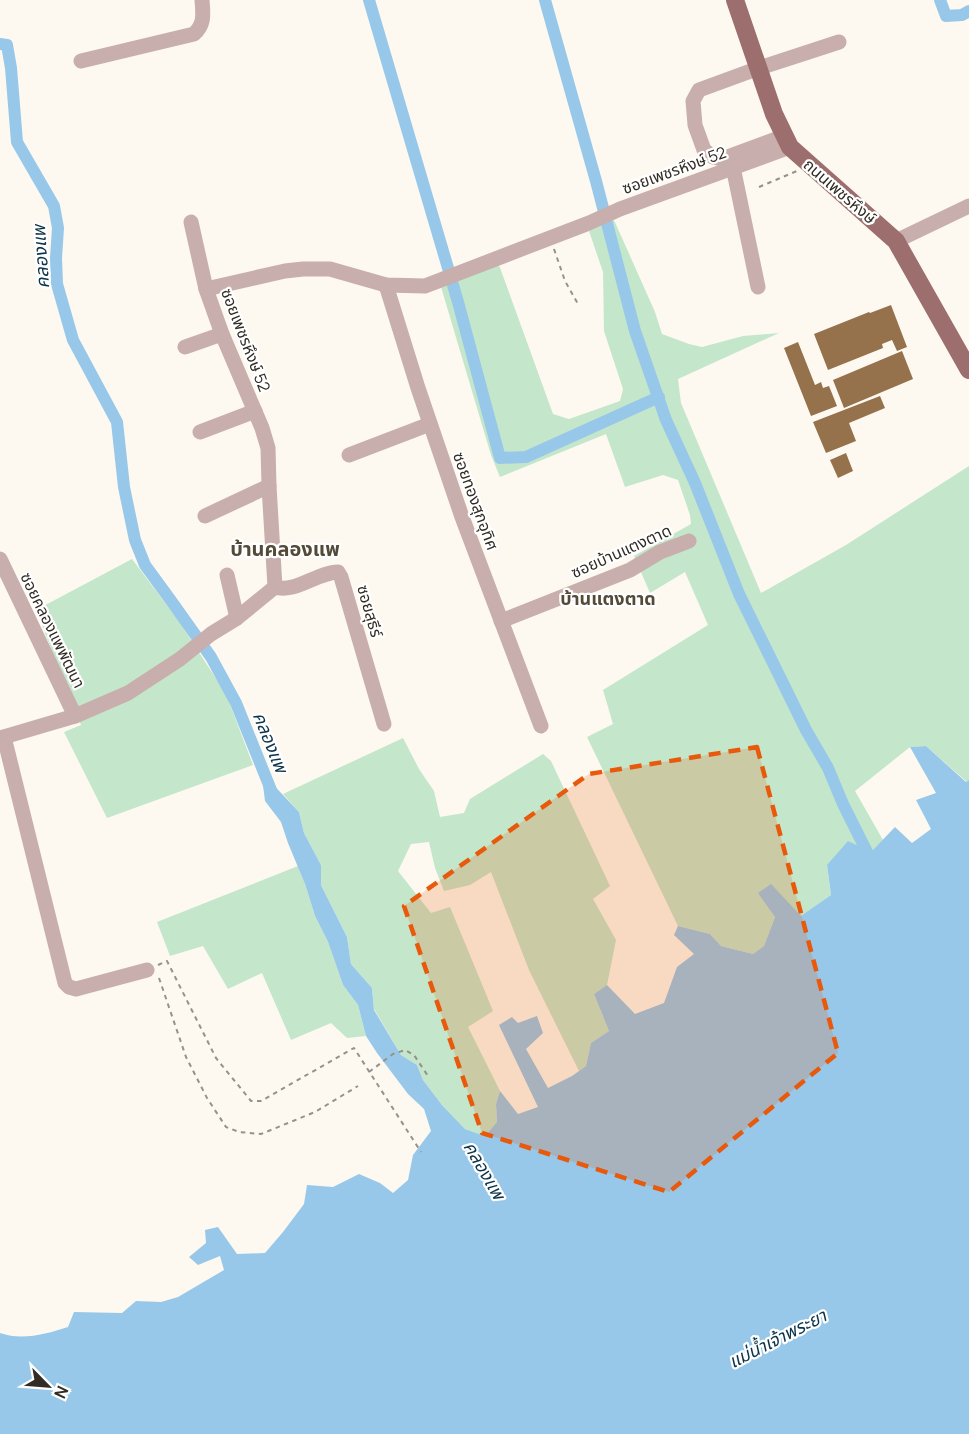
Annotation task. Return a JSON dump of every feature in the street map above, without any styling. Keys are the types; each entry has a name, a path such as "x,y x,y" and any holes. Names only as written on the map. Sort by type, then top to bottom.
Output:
{"main road":[{"name":"ถนนเพชรหึงษ์","path":"736,0 774,114 787,142 896,241 969,370"}],"street":[{"path":"81,61 194,34 200,28 203,19 202,0"},
{"path":"787,142 722,159 713,157 704,150 695,125 693,101 699,90 839,42"},
{"name":"ซอยเพชรหึงษ์ 52","path":"275,587 268,448 206,289 303,269 330,269 386,285 426,285 733,167 787,142"},
{"path":"733,167 758,287"},
{"path":"896,241 969,206"},
{"path":"191,222 206,289"},
{"name":"ซอยทองสุกอุทิศ","path":"386,285 462,517 541,726"},
{"path":"185,347 222,334"},
{"path":"200,432 255,411"},
{"path":"349,455 430,424"},
{"path":"205,516 269,486"},
{"name":"ซอยบ้านแตงตาด","path":"501,621 630,570 660,552 689,541"},
{"name":"ซอยคลองแพพัฒนา","path":"0,560 75,716"},
{"name":"ซอยสุธีร์","path":"275,587 284,590 338,572 342,577 384,724"},
{"path":"226,575 237,618"},
{"path":"147,970 76,989 65,983 2,738 75,716 128,693 237,618 275,587"}],"path":[{"path":"759,187 811,166"},
{"path":"550,238 566,281 578,304"},
{"path":"147,970 167,961 216,1058 251,1101 261,1101 354,1048 421,1152"},
{"path":"147,970 154,972 159,978 186,1057 207,1098 226,1127 240,1132 261,1134 315,1112 358,1086"},
{"path":"369,1072 393,1054 405,1050 414,1055 428,1076"}],"highlighted area":[{"path":"757,747 838,1053 669,1192 482,1133 404,906 589,774"}],"green space":[{"path":"614,220 655,312 662,334 702,347 743,336 779,333 678,379 681,403 761,593 846,545 969,466 969,780 967,782 926,746 910,747 855,791 883,840 871,852 827,865 831,895 801,917 771,885 759,893 775,917 764,946 753,954 721,946 710,934 678,926 587,737 613,724 603,690 708,625 685,572 650,593 634,556 691,524 678,480 663,475 625,487 606,434 500,477 491,455 441,287 499,265 553,414 569,419 620,401 623,389 604,331 603,272 589,231"},
{"path":"132,559 178,620 226,694 253,765 107,818 64,732 81,725 36,610"},
{"path":"403,738 419,769 434,791 440,817 464,813 470,799 543,754 551,761 610,886 593,899 616,940 607,985 594,994 609,1031 591,1043 586,1066 579,1071 529,970 491,872 470,885 444,891 435,868 429,842 411,844 398,871 431,913 450,907 493,1011 468,1027 500,1091 496,1104 497,1122 485,1136 465,1129 442,1105 423,1080 417,1065 401,1055 374,1009 372,988 351,964 347,937 321,885 321,865 304,833 299,812 283,794"},
{"path":"298,866 343,985 358,1005 366,1036 347,1038 331,1023 291,1040 262,973 228,989 203,946 170,956 157,922"}],"water":[{"name":"แม่น้ำเจ้าพระยา","path":"926,746 966,782 969,780 969,1434 0,1434 0,1333 17,1336 43,1334 68,1327 74,1312 122,1313 136,1301 161,1302 178,1297 224,1270 220,1256 198,1265 189,1257 206,1243 205,1230 218,1227 237,1254 265,1253 304,1204 307,1185 333,1187 359,1174 380,1183 393,1193 408,1180 413,1155 431,1131 424,1109 408,1094 366,1036 358,1005 343,985 281,822 265,801 263,785 266,777 299,812 304,833 321,865 321,885 347,937 351,964 372,988 374,1010 401,1055 417,1065 423,1080 442,1105 465,1129 485,1136 497,1122 496,1104 500,1091 518,1114 538,1107 499,1025 512,1017 518,1023 537,1016 543,1033 526,1049 548,1088 572,1076 586,1066 591,1043 609,1031 594,994 607,985 635,1014 664,1003 677,967 694,954 674,935 678,926 710,934 721,946 753,954 764,946 775,917 758,893 771,884 801,916 831,895 827,865 848,841 871,852 895,827 912,843 931,829 916,800 936,793 910,747"}],"building":[{"path":"891,305 907,347 897,351 892,340 882,344 883,348 828,370 814,334"},
{"path":"798,342 815,385 821,382 823,388 829,386 837,406 811,416 784,348"},
{"path":"902,351 913,379 844,408 833,380"},
{"path":"880,396 885,408 849,423 856,441 826,453 813,422"},
{"path":"846,453 853,471 838,478 830,460"}],"waterway":[{"path":"369,0 458,302 500,458 526,457 659,397"},
{"path":"545,0 635,331 666,420 695,483 739,594 806,730 828,768 872,862"},
{"path":"940,0 946,16 962,15 969,11"},
{"name":"คลองแพ","path":"0,44 7,45 11,68 17,142 54,206 58,228 57,284 73,340 117,422 124,487 135,540 145,565 211,657 236,703 271,790"}],"district":[{"name":"บ้านคลองแพ","path":"285,548"},
{"name":"บ้านแตงตาด","path":"608,598"}]}
